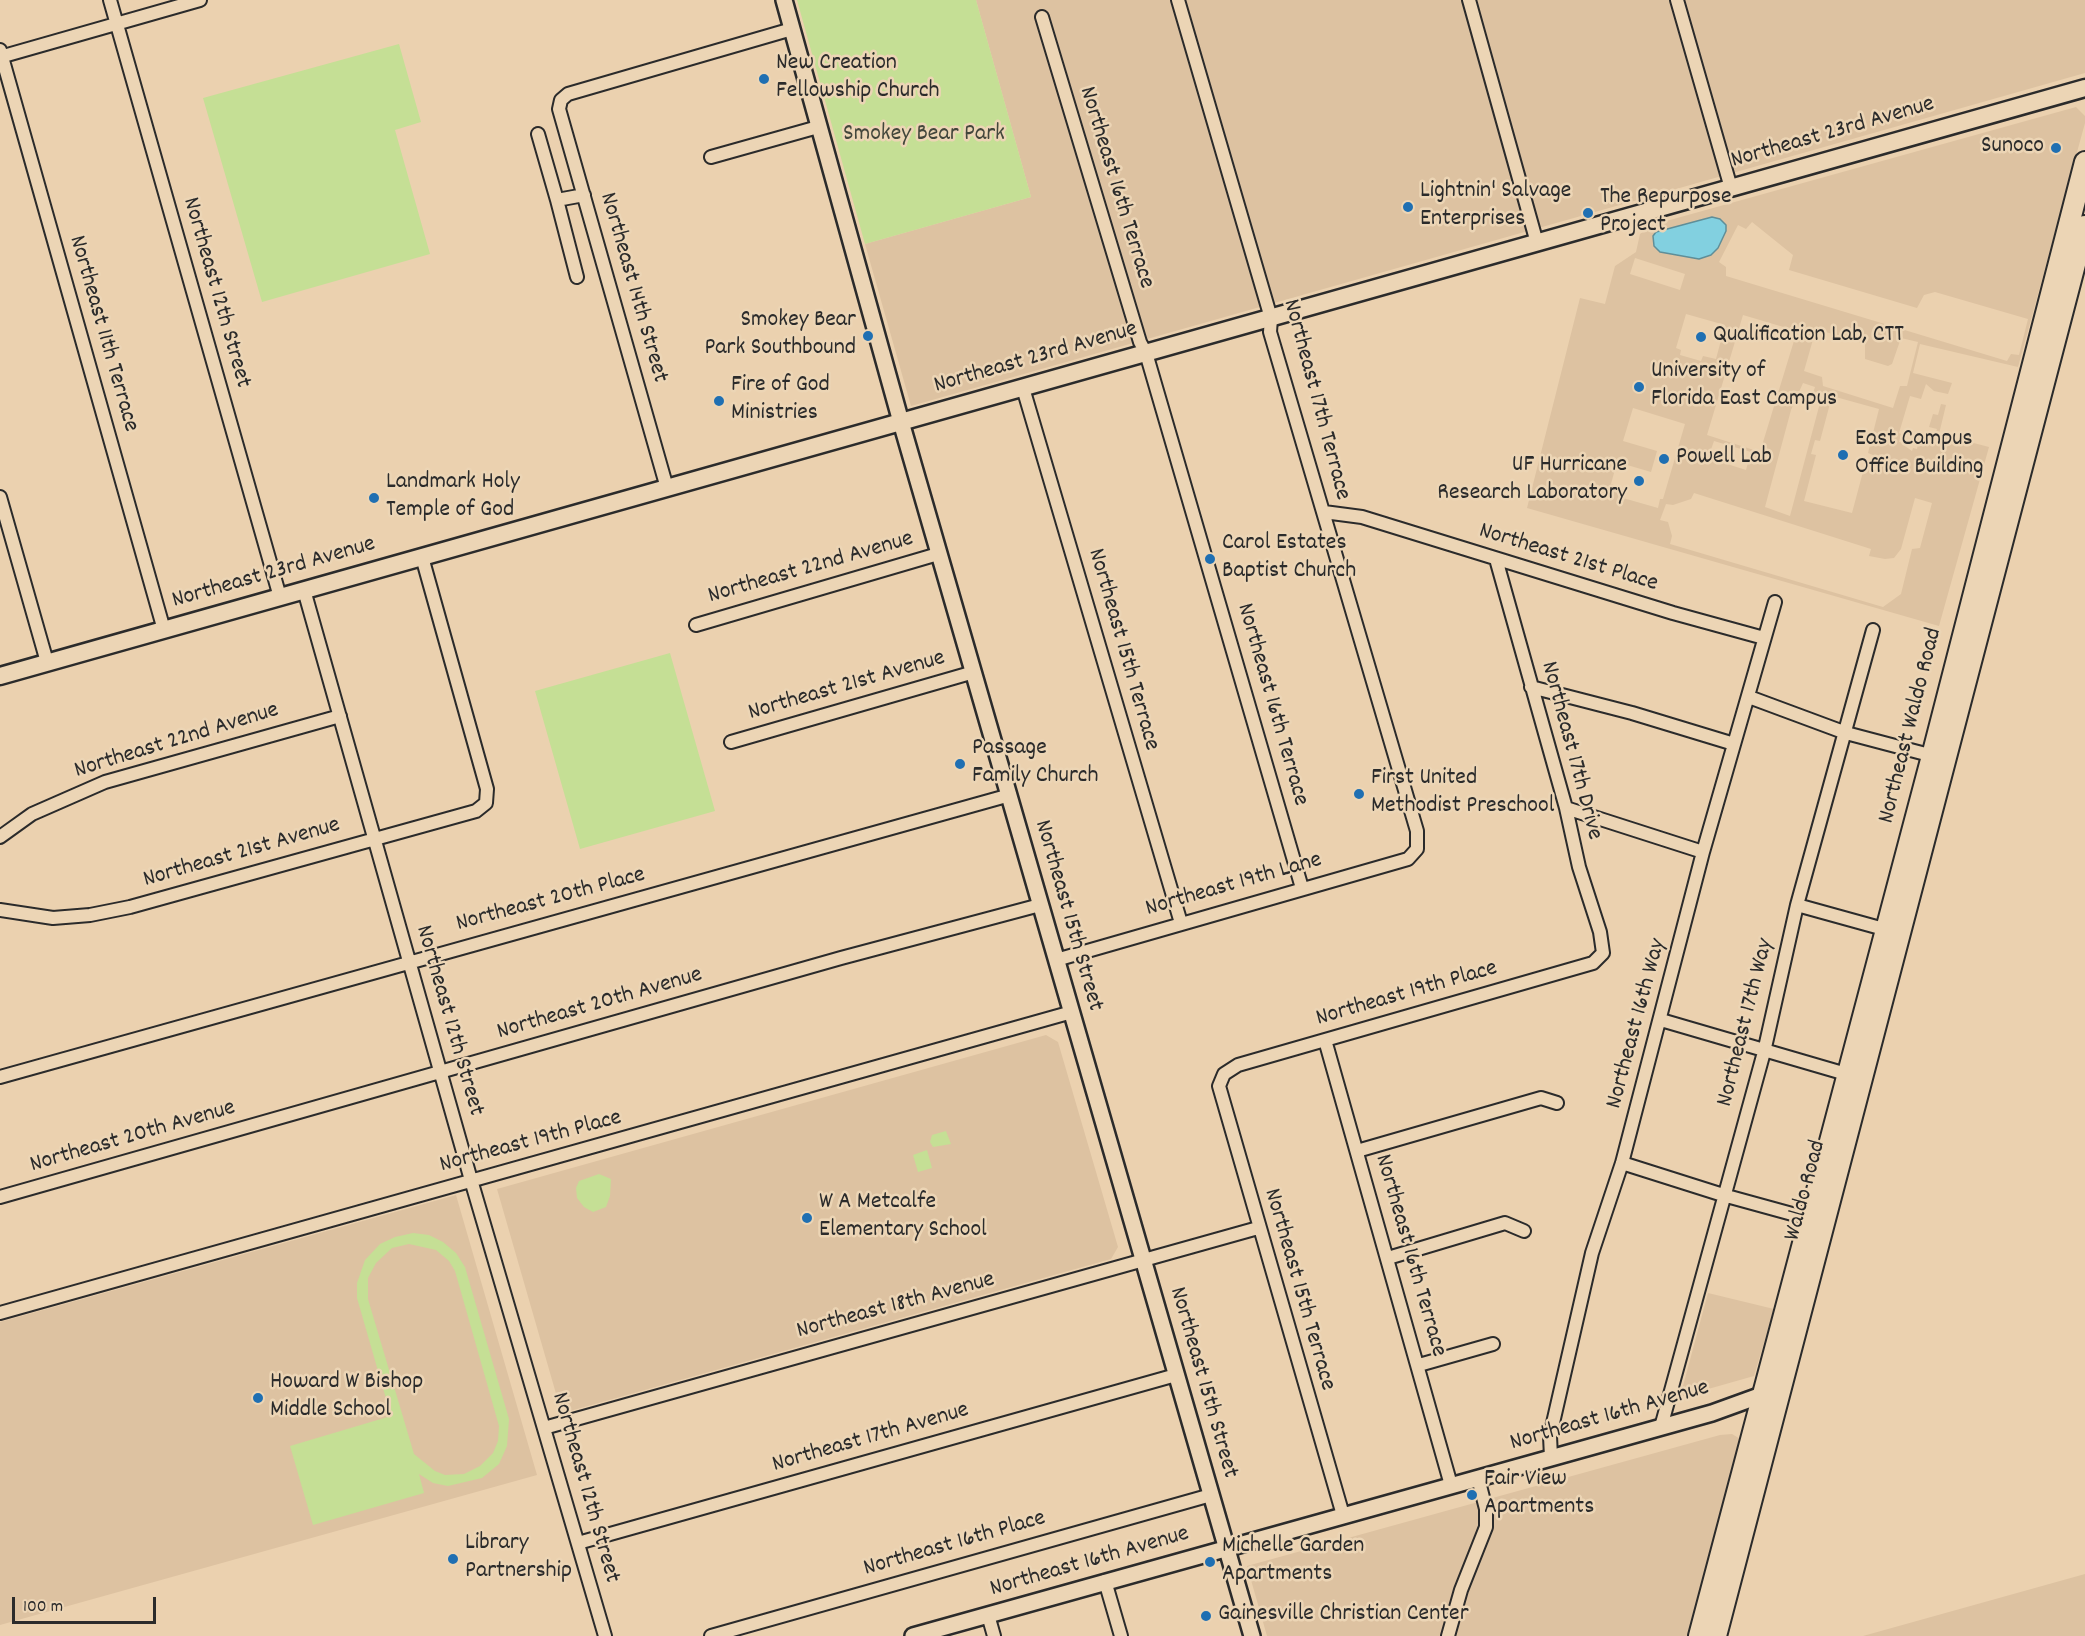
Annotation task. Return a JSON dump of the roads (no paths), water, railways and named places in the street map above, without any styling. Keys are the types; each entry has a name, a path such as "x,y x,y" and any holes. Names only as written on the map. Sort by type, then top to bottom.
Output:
{"highway":[{"name":"Northeast Waldo Road","path":"1940,758 2069,256 2085,162"},
{"name":"Northeast Waldo Road","path":"2069,256 2085,226"},
{"name":"Waldo Road","path":"1716,1636 1818,1221 1940,758"},
{"name":"Waldo Road","path":"1699,1636 1775,1392 1788,1302 1818,1221"}],"main road":[{"name":"Northeast 23rd Avenue","path":"0,676 2085,88"}],"street":[{"name":"Northeast 12th Street","path":"110,0 280,597"},
{"path":"1,54 117,25 200,0"},
{"name":"Northeast 15th Street","path":"784,0 938,554 1010,795 1252,1636"},
{"name":"Northeast 17th Terrace","path":"1178,0 1271,318 1270,332 1414,822 1417,846"},
{"path":"1469,0 1537,243"},
{"path":"1677,0 1731,188"},
{"name":"Northeast 16th Terrace","path":"1042,17 1140,342 1146,353 1302,888"},
{"name":"Northeast 14th Street","path":"667,488 559,109 561,100 568,94 792,29"},
{"name":"Northeast 11th Terrace","path":"1,54 164,630"},
{"path":"711,157 818,128"},
{"path":"538,134 577,276"},
{"path":"557,200 584,195"},
{"name":"Northeast 15th Terrace","path":"1023,388 1181,923"},
{"path":"0,497 47,662"},
{"name":"Northeast 21st Place","path":"1324,512 1362,517 1672,614 1764,638"},
{"name":"Northeast 22nd Avenue","path":"696,625 938,554"},
{"name":"Northeast 21st Avenue","path":"0,910 53,918 90,915 175,896 476,811 486,800 487,789 422,557"},
{"name":"Northeast 17th Drive","path":"1496,559 1566,808 1579,867 1600,932 1603,953"},
{"name":"Northeast 12th Street","path":"304,590 471,1180 606,1636"},
{"name":"Northeast 16th Way","path":"1551,1457 1550,1436 1590,1264 1622,1163 1703,852 1775,602"},
{"name":"Northeast 17th Way","path":"1661,1427 1764,1052 1797,905 1873,630"},
{"name":"Northeast 21st Avenue","path":"731,742 974,672"},
{"path":"1531,687 1632,713 1734,744"},
{"path":"1749,697 1846,733 1940,758"},
{"name":"Northeast 22nd Avenue","path":"0,837 32,814 105,782 340,716"},
{"name":"Northeast 20th Place","path":"0,1077 1010,795"},
{"path":"1566,808 1703,852"},
{"name":"Northeast 19th Lane","path":"1056,960 1408,859 1417,846"},
{"name":"Northeast 20th Avenue","path":"0,1197 841,958 1040,905"},
{"path":"1797,905 1894,932"},
{"name":"Northeast 19th Place","path":"1223,1077 1238,1065 1593,963 1603,953"},
{"name":"Northeast 19th Place","path":"0,1312 1072,1012"},
{"path":"1661,1020 1764,1052 1855,1076"},
{"name":"Northeast 16th Terrace","path":"1325,1040 1419,1365 1451,1485"},
{"name":"Northeast 15th Terrace","path":"1223,1077 1219,1086 1221,1101 1343,1515"},
{"path":"1356,1151 1541,1098 1557,1102"},
{"path":"1622,1163 1723,1195 1818,1221"},
{"path":"1388,1258 1505,1223 1524,1231"},
{"name":"Northeast 18th Avenue","path":"544,1428 1258,1227"},
{"path":"1419,1365 1493,1344"},
{"name":"Northeast 17th Avenue","path":"578,1543 1176,1375"},
{"name":"Northeast 16th Avenue","path":"913,1636 1661,1427 1775,1392"},
{"path":"1448,1636 1461,1590 1486,1527 1486,1509 1478,1478"},
{"name":"Northeast 16th Place","path":"711,1636 1212,1495"},
{"path":"1105,1581 1121,1636"},
{"path":"988,1615 994,1636"}],"water":[{"path":"1712,217 1720,219 1726,225 1726,231 1718,248 1711,255 1699,259 1660,252 1654,246 1653,236 1656,232"}],"place":[{"name":"New Creation Fellowship Church","path":"764,79"},
{"name":"Sunoco","path":"2056,148"},
{"name":"Lightnin' Salvage Enterprises","path":"1408,207"},
{"name":"The Repurpose Project","path":"1588,213"},
{"name":"Smokey Bear Park Southbound","path":"868,336"},
{"name":"Qualification Lab, CTT","path":"1701,337"},
{"name":"University of Florida East Campus","path":"1639,387"},
{"name":"Fire of God Ministries","path":"719,401"},
{"name":"East Campus Office Building","path":"1843,455"},
{"name":"Powell Lab","path":"1664,459"},
{"name":"UF Hurricane Research Laboratory","path":"1639,481"},
{"name":"Landmark Holy Temple of God","path":"374,498"},
{"name":"Carol Estates Baptist Church","path":"1210,559"},
{"name":"Passage Family Church","path":"960,764"},
{"name":"First United Methodist Preschool","path":"1359,794"},
{"name":"W A Metcalfe Elementary School","path":"807,1218"},
{"name":"Howard W Bishop Middle School","path":"258,1398"},
{"name":"Fair View Apartments","path":"1472,1495"},
{"name":"Library Partnership","path":"453,1559"},
{"name":"Michelle Garden Apartments","path":"1210,1562"},
{"name":"Gainesville Christian Center","path":"1206,1616"}],"park label":[{"name":"Smokey Bear Park","path":"924,136"}]}
